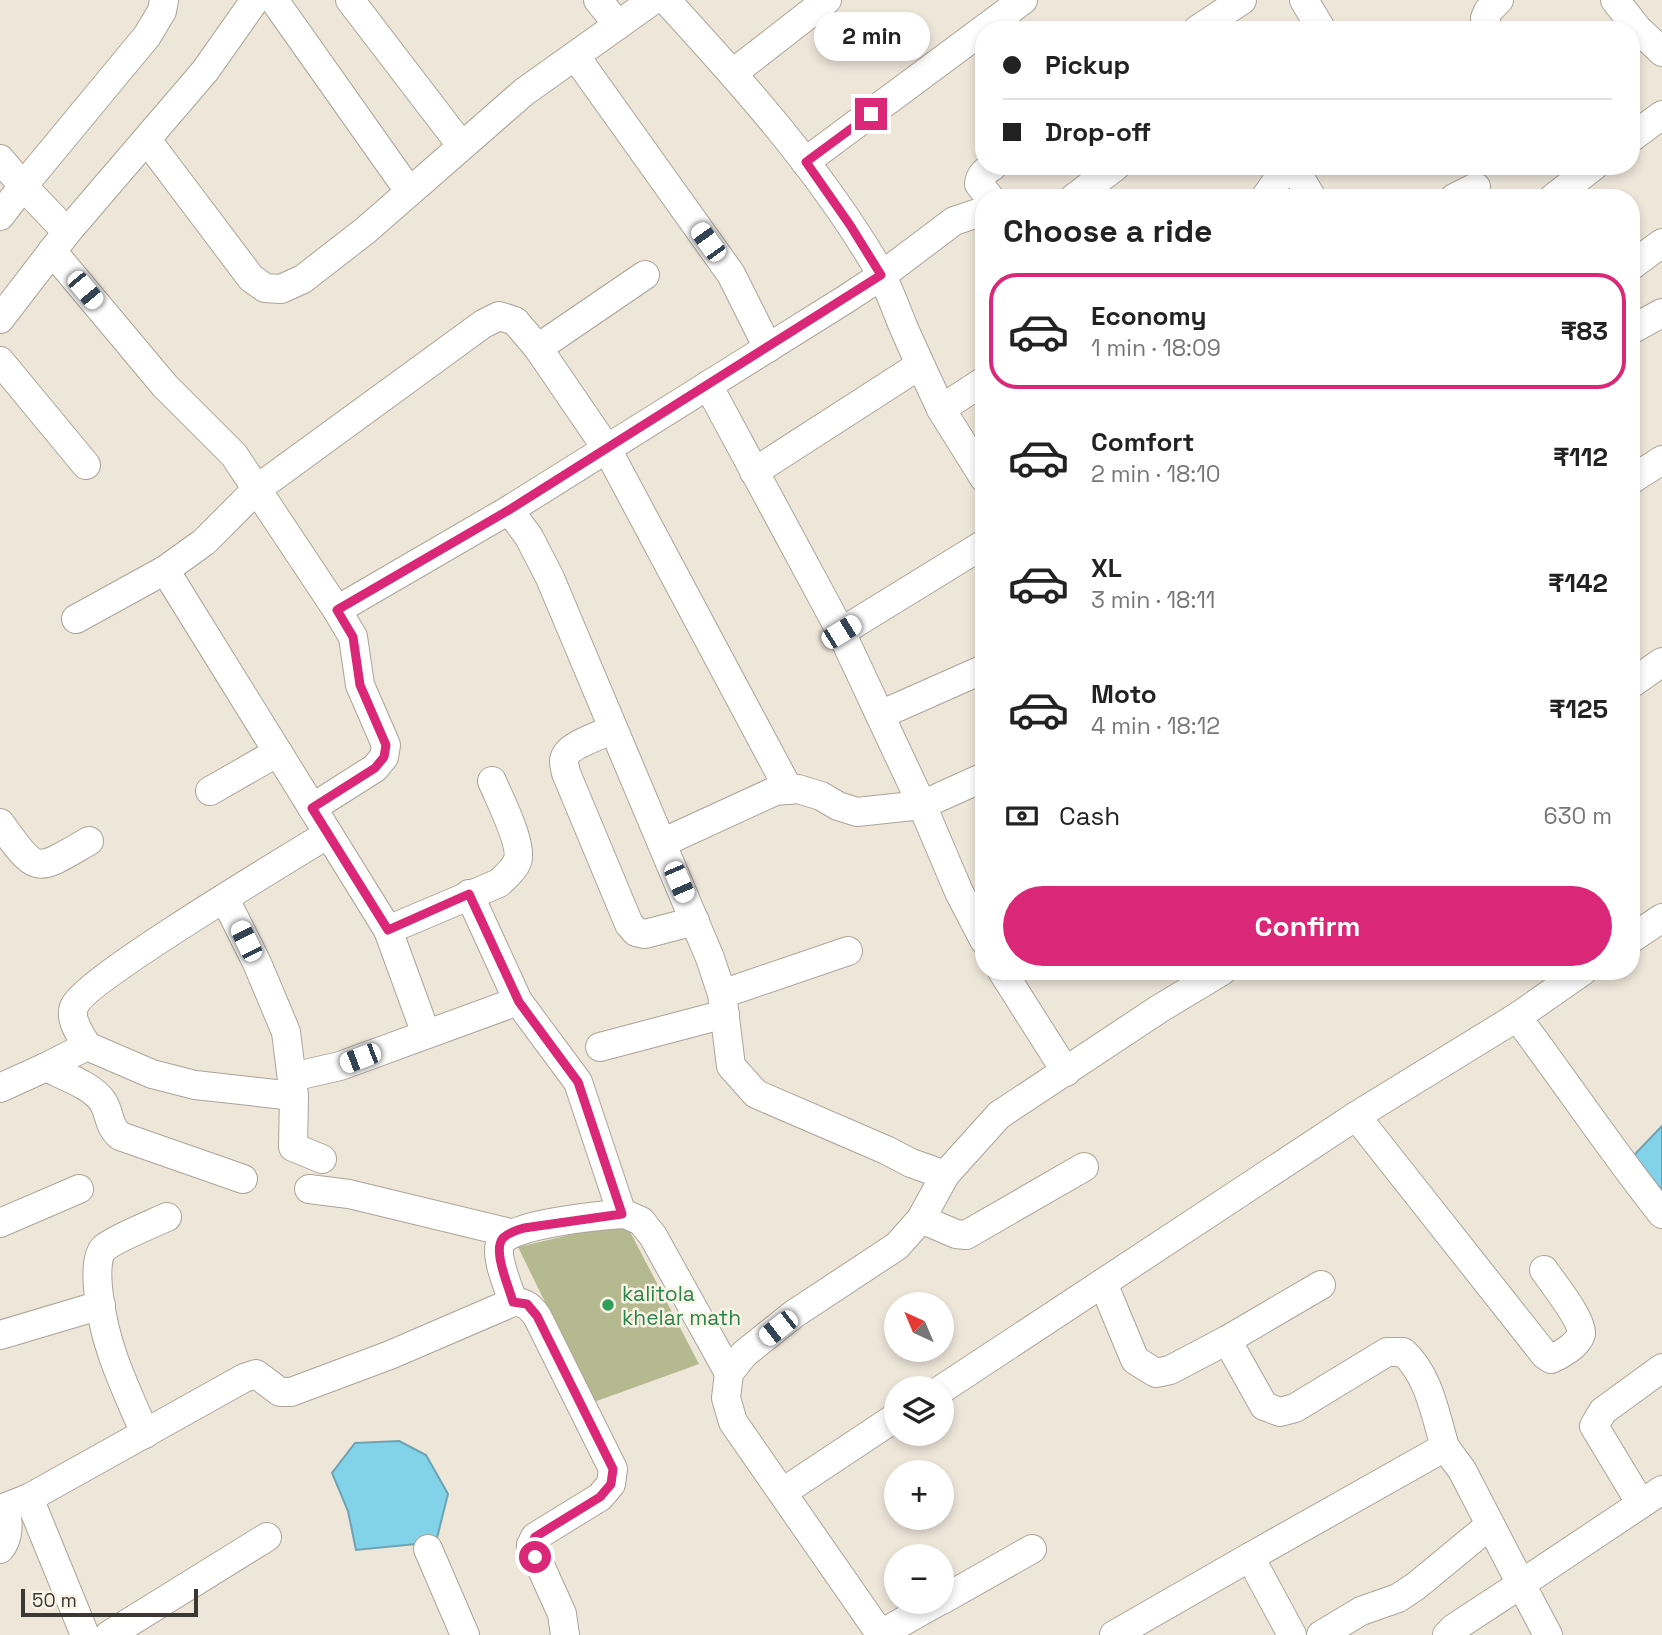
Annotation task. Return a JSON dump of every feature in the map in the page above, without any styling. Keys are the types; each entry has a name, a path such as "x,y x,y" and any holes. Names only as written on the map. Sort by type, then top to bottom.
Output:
{"street":[{"path":"0,216 28,192 147,36 162,11 164,0"},
{"path":"0,319 58,234 147,140 205,71 255,0"},
{"path":"274,0 409,191"},
{"path":"350,0 461,145"},
{"path":"598,0 618,25"},
{"path":"147,140 251,278 265,288 281,289 303,279 366,230 524,92 653,0"},
{"path":"666,0 733,73 806,162 850,225 881,275 941,409 975,464"},
{"path":"733,73 827,0"},
{"path":"995,21 1023,0"},
{"path":"1210,21 1241,0"},
{"path":"1304,0 1315,21"},
{"path":"1486,21 1488,11 1499,0"},
{"path":"1615,0 1632,21"},
{"path":"1640,31 1662,52"},
{"path":"806,162 975,36"},
{"path":"576,57 731,274 768,348"},
{"path":"1640,131 1662,115"},
{"path":"0,159 28,192 165,386 234,455 353,637 360,685 386,745 384,757 375,768 312,808"},
{"path":"1086,189 1104,175"},
{"path":"1565,189 1582,175"},
{"path":"337,610 509,510 881,275 954,221 975,214"},
{"path":"1640,259 1662,243"},
{"path":"538,348 645,275"},
{"path":"1640,325 1662,313"},
{"path":"76,619 165,570 204,542 257,489 492,318 499,316 515,321 538,348 607,449 789,790"},
{"path":"0,361 86,465"},
{"path":"754,472 920,365"},
{"path":"708,385 841,632 975,923"},
{"path":"941,409 975,387"},
{"path":"1640,474 1662,460"},
{"path":"509,510 529,537 551,578 695,921 723,1004 731,1066 757,1094 911,1163 945,1175"},
{"path":"841,632 975,550"},
{"path":"165,570 388,930 426,1034"},
{"path":"1640,678 1662,662"},
{"path":"880,715 975,673"},
{"path":"613,729 572,748 565,756 564,762 566,773 629,924 636,932 645,934 695,921"},
{"path":"210,791 278,752"},
{"path":"388,930 499,883 511,872 519,859 518,845 492,781"},
{"path":"662,843 775,791 798,789 857,812 922,805 975,781"},
{"path":"0,823 20,851 34,864 47,865 89,841"},
{"path":"328,834 139,954 79,997 73,1008 73,1018 87,1046 152,1074 184,1082 293,1087 340,1066 519,1002"},
{"path":"469,894 519,1002 578,1082 622,1214"},
{"path":"225,899 257,962 286,1032 293,1087 293,1147 297,1151 322,1159"},
{"path":"600,1047 723,1004 848,951"},
{"path":"1008,980 1066,1072"},
{"path":"917,1614 881,1635 733,1422 726,1398 729,1373 744,1354 794,1314 897,1247 921,1219 945,1175 999,1115 1207,980"},
{"path":"954,1381 1356,1116 1517,1017 1570,980"},
{"path":"1517,1017 1562,1076 1616,1156 1662,1214"},
{"path":"0,1088 87,1046"},
{"path":"46,1067 91,1090 102,1100 111,1128 120,1136 243,1178"},
{"path":"1356,1116 1545,1355 1551,1359 1574,1345 1581,1334 1580,1325 1544,1270"},
{"path":"921,1219 948,1232 966,1235 1084,1167"},
{"path":"0,1223 79,1189"},
{"path":"309,1189 349,1194 510,1233"},
{"path":"513,1302 500,1259 499,1246 502,1238 524,1228 622,1214 641,1221 653,1237 729,1373"},
{"path":"145,1434 111,1352 101,1305 98,1257 105,1247 167,1217"},
{"path":"1103,1283 1135,1360 1146,1370 1156,1373 1170,1370 1227,1340 1321,1285"},
{"path":"0,1549 6,1541 6,1507 29,1498 244,1378 256,1374 280,1392 291,1392 390,1355 513,1302 527,1304 537,1316 613,1469 611,1484 600,1497 535,1537 531,1545 562,1614 565,1635"},
{"path":"0,1335 101,1305"},
{"path":"1227,1340 1264,1406 1280,1412 1295,1408 1387,1352 1403,1352 1414,1361 1425,1381 1445,1447 1462,1470 1548,1635"},
{"path":"1447,1635 1652,1497 1594,1426 1602,1410 1662,1367"},
{"path":"783,1492 884,1425"},
{"path":"1114,1635 1445,1447"},
{"path":"29,1498 85,1635"},
{"path":"1321,1635 1361,1611 1386,1604 1407,1592 1490,1525"},
{"path":"109,1635 268,1537"},
{"path":"428,1549 465,1635"},
{"path":"954,1593 1032,1549"},
{"path":"1250,1557 1292,1635"}],"green space":[{"name":"kalitola khelar math","path":"625,1222 699,1364 594,1402 518,1247"}],"water":[{"path":"1662,1126 1662,1191 1634,1155"},
{"path":"399,1441 426,1455 448,1494 436,1542 356,1550 348,1511 332,1473 355,1443"}],"place":[{"name":"kalitola khelar math","path":"608,1305"}],"route":[{"path":"535,1557 531,1545 535,1537 600,1497 611,1484 613,1469 537,1316 527,1304 513,1302 500,1259 499,1246 502,1238 524,1228 622,1214 578,1082 519,1002 469,894 388,930 312,808 375,768 384,757 386,745 360,685 353,637 337,610 509,510 881,275 806,162 871,114"}]}
